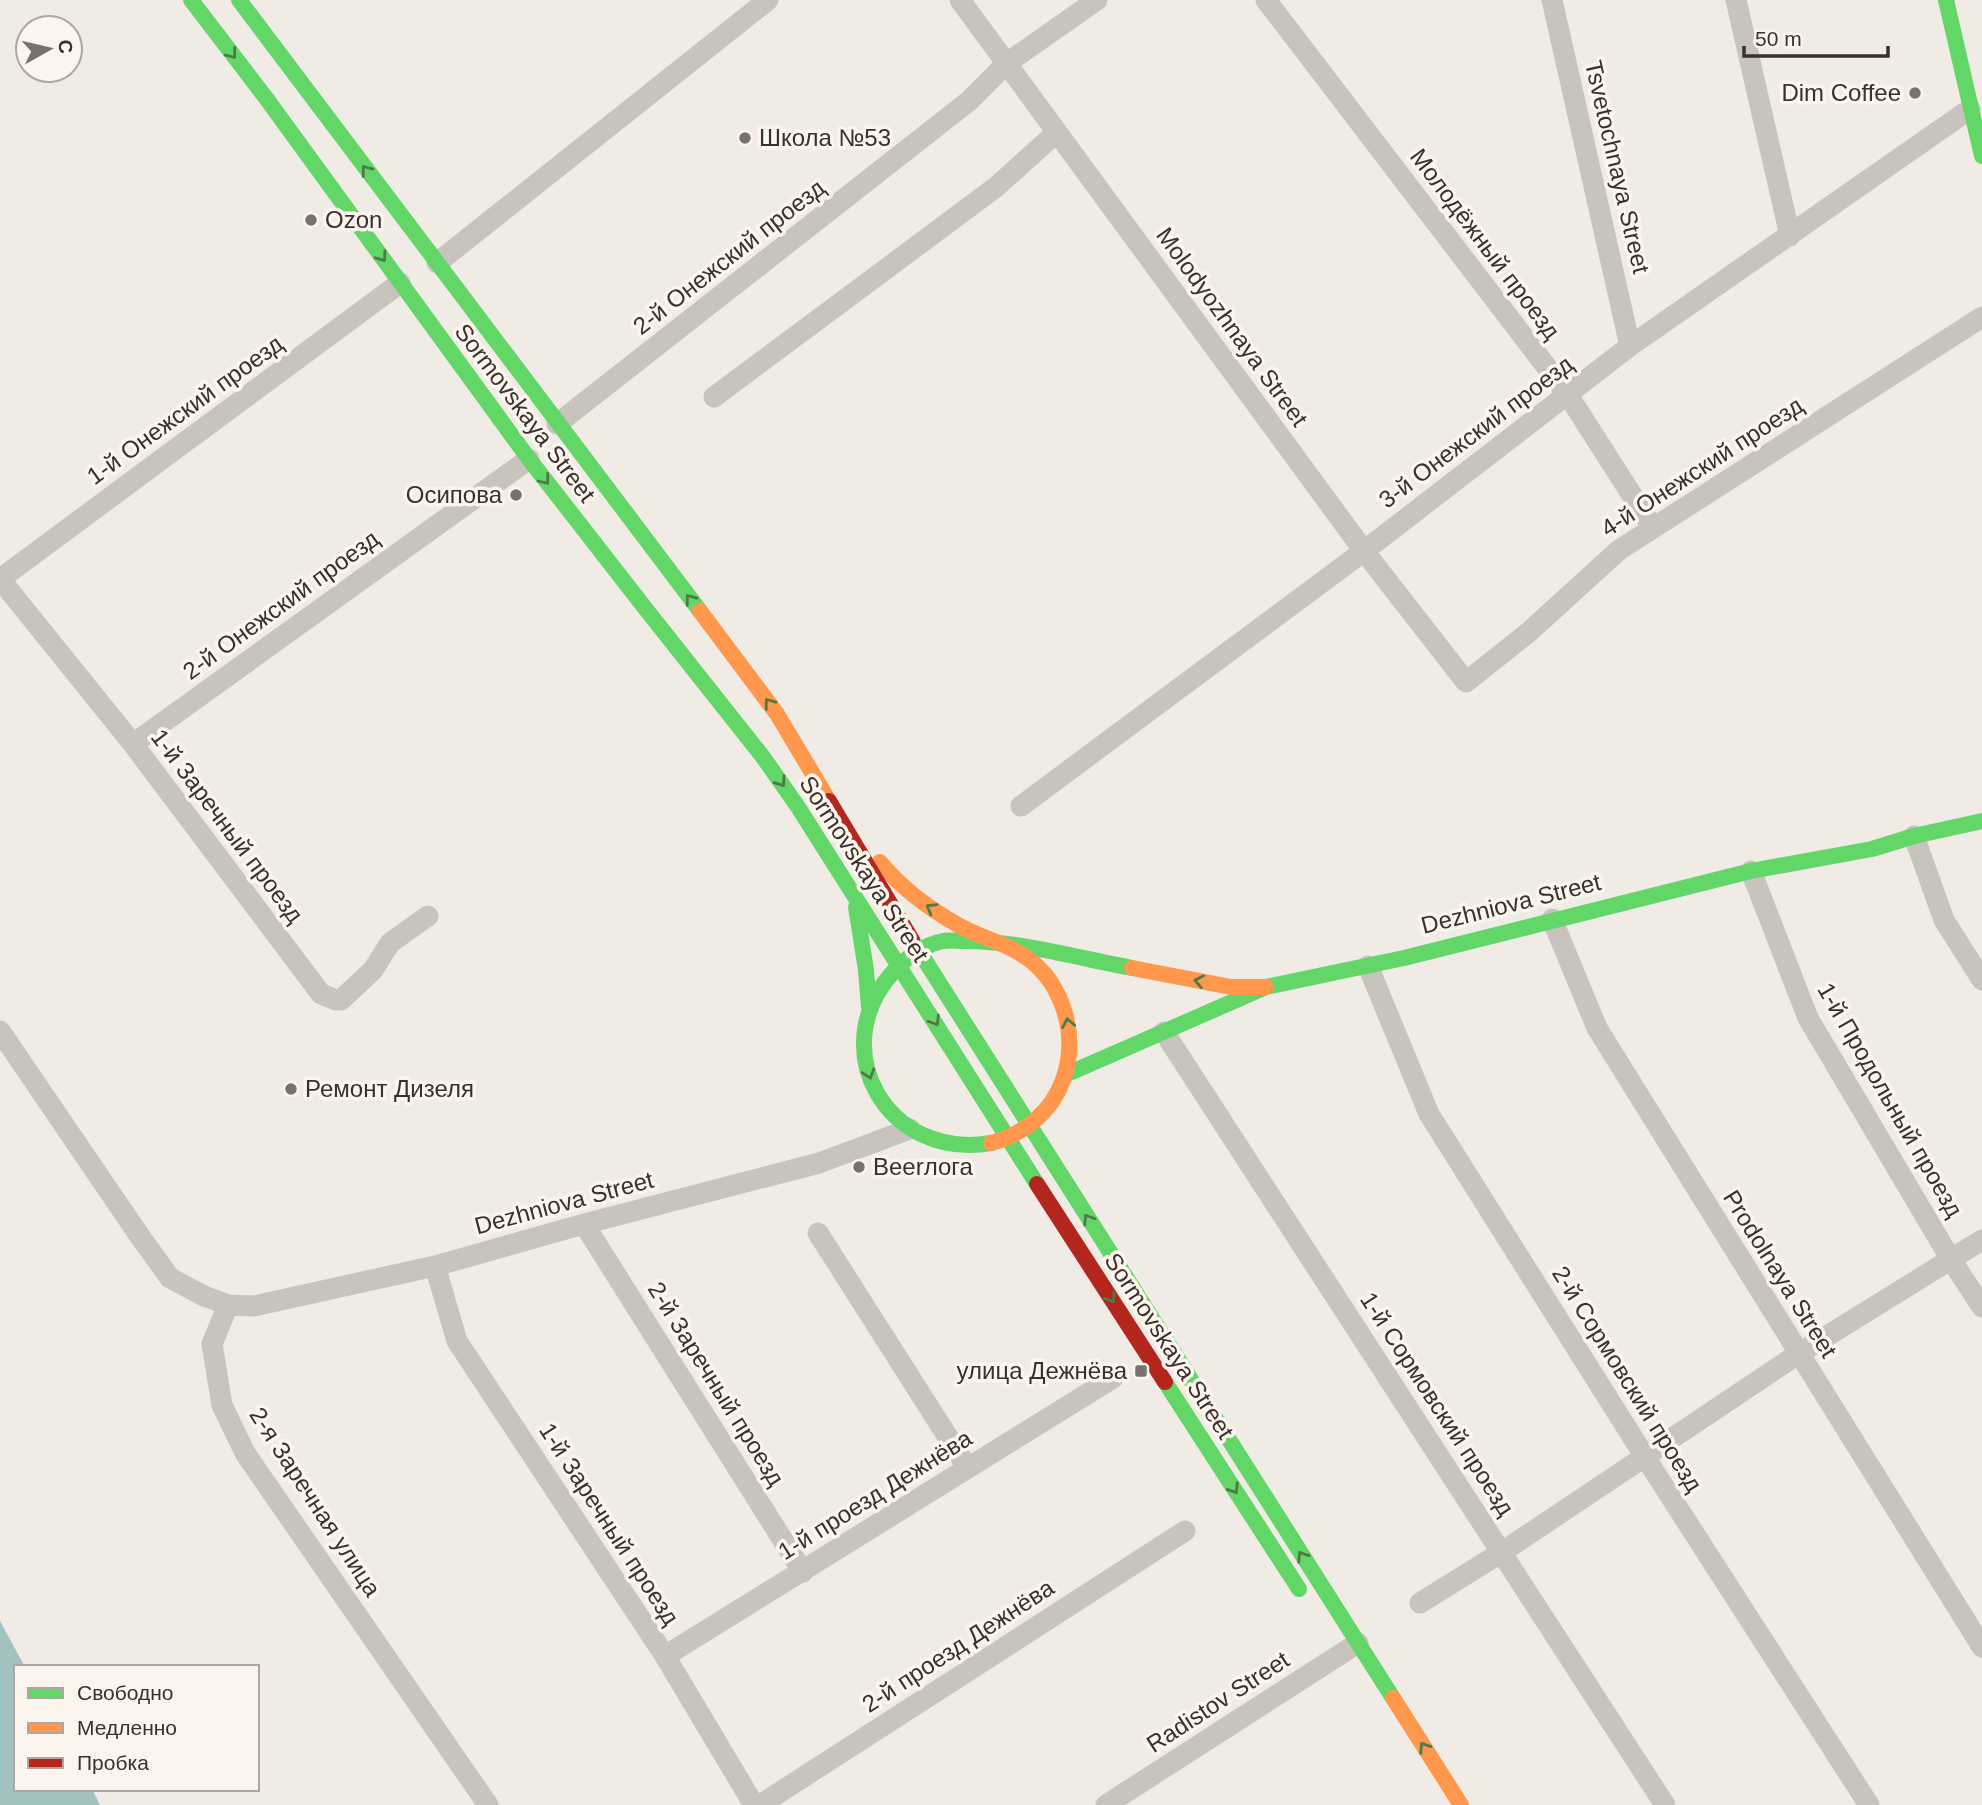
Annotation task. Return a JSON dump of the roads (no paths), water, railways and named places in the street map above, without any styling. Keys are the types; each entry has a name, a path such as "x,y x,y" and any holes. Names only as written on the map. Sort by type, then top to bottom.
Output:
{"main road":[{"name":"Sormovskaya Street","path":"191,0 529,459 763,757 851,889 1311,1608"},
{"name":"Sormovskaya Street","path":"239,0 778,714 918,950 1029,1126 1345,1652 1461,1805"},
{"path":"1946,0 1982,156"},
{"path":"825,794 898,884 923,904 991,941 1019,953 1035,964 1060,996 1067,1015 1070,1055 1065,1075 1053,1101 1029,1126 1009,1138 987,1144 953,1145 931,1140 911,1129 887,1108 871,1080 863,1039 869,1007 878,988 898,963 918,950 954,939 991,941 1231,987 1266,987"},
{"name":"Dezhniova Street","path":"1065,1075 1266,987 1368,966 1751,872 1871,849 1982,821"},
{"path":"851,889 863,942 869,1007"}],"street":[{"path":"437,263 768,0"},
{"name":"Molodyozhnaya Street","path":"960,0 1364,551 1466,682"},
{"name":"2-й Онежский проезд","path":"557,424 969,101 1007,64 1097,0"},
{"name":"Молодёжный проезд","path":"1266,0 1568,396 1653,528"},
{"name":"Tsvetochnaya Street","path":"1552,0 1630,346"},
{"path":"1736,0 1790,236"},
{"name":"3-й Онежский проезд","path":"1021,806 1364,551 1630,346 1970,109"},
{"path":"714,397 996,187 1056,133"},
{"name":"1-й Онежский проезд","path":"0,579 400,283"},
{"name":"4-й Онежский проезд","path":"1466,682 1529,632 1619,550 1982,317"},
{"name":"2-й Онежский проезд","path":"133,744 529,459"},
{"name":"1-й Заречный проезд","path":"0,579 133,744 321,994 341,1000 373,970 390,943 428,916"},
{"path":"763,757 792,738"},
{"path":"1914,836 1944,920 1982,980"},
{"name":"1-й Продольный проезд","path":"1751,872 1808,1018 1950,1258 1982,1307"},
{"name":"Prodolnaya Street","path":"1552,919 1597,1028 1982,1647"},
{"name":"2-й Сормовский проезд","path":"1368,966 1429,1114 1869,1805"},
{"path":"0,1031 170,1278 228,1306"},
{"name":"1-й Сормовский проезд","path":"1164,1031 1665,1805"},
{"name":"Dezhniova Street","path":"228,1306 254,1306 435,1266 819,1163 911,1129"},
{"name":"2-й Заречный проезд","path":"584,1224 803,1572"},
{"path":"818,1233 967,1467"},
{"path":"1420,1603 1502,1552 1798,1354 1982,1240"},
{"name":"1-й Заречный проезд","path":"435,1266 457,1341 665,1656 754,1805"},
{"name":"2-я Заречная улица","path":"228,1306 212,1344 222,1405 245,1453 488,1805"},
{"name":"1-й проезд Дежнёва","path":"665,1656 1114,1378"},
{"name":"2-й проезд Дежнёва","path":"760,1805 1185,1531"},
{"name":"Radistov Street","path":"1106,1805 1345,1652"}],"water":[{"path":"0,1621 24,1665 14,1665 14,1791 93,1791 100,1805 0,1805"}],"place":[{"name":"Dim Coffee","path":"1915,93"},
{"name":"Школа №53","path":"745,138"},
{"name":"Ozon","path":"311,220"},
{"name":"Осипова","path":"516,495"},
{"name":"Ремонт Дизеля","path":"291,1089"},
{"name":"Beerлога","path":"859,1167"},
{"name":"улица Дежнёва","path":"1141,1371"}]}
